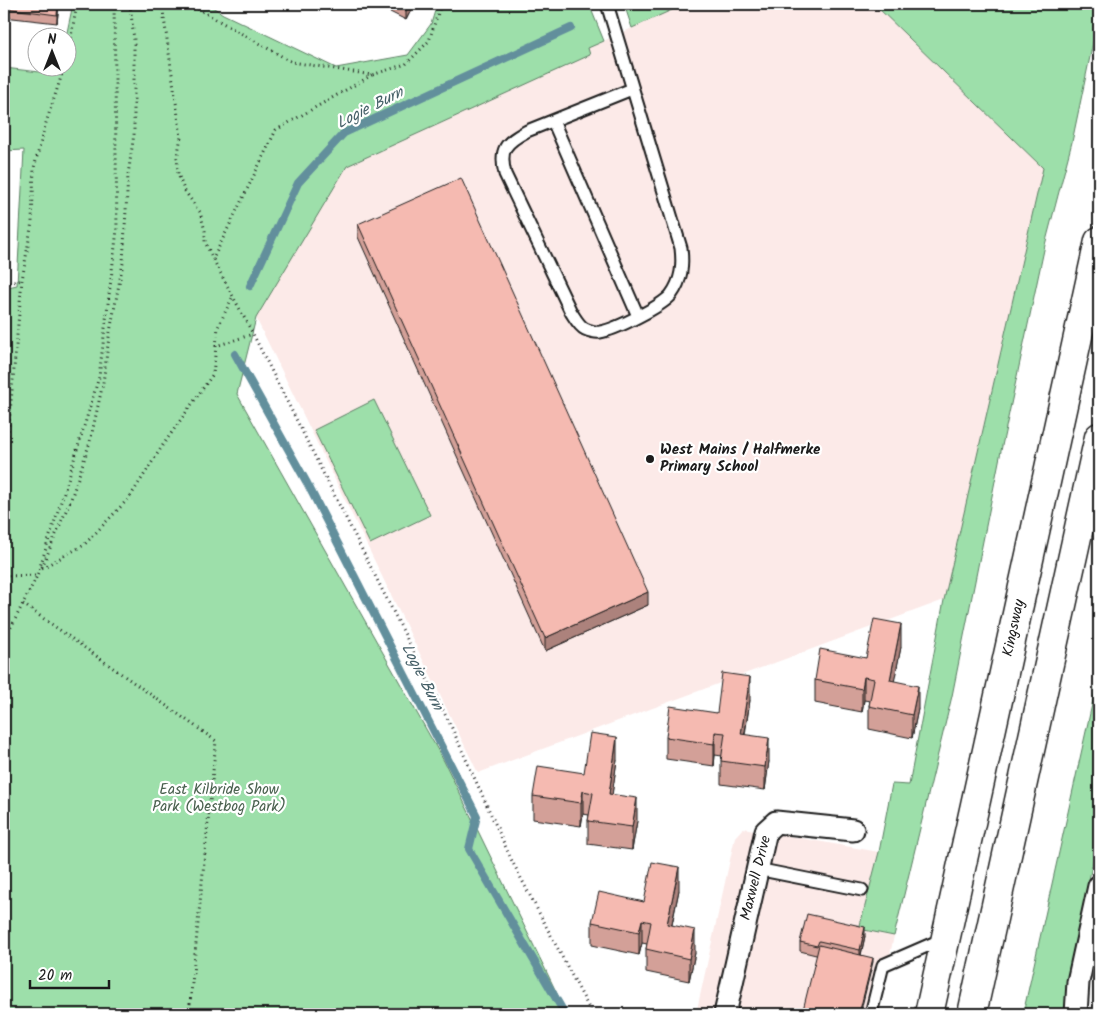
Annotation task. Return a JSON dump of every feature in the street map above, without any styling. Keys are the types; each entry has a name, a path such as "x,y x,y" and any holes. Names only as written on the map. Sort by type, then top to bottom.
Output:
{"highway":[{"name":"Kingsway","path":"929,1014 1099,241"},
{"path":"972,1014 1099,437"}],"street":[{"name":"Maxwell Drive","path":"725,1014 766,831 776,822 853,830"},
{"path":"1076,1014 1078,982 1099,886"}],"lane":[{"path":"607,4 681,248 683,266 670,295 655,308 600,333 586,330 578,323 571,312 504,174 502,163 503,150 511,140 526,131 632,89"},
{"path":"553,121 638,316"},
{"path":"757,869 862,890"},
{"path":"872,1014 883,965 946,938"}],"path":[{"path":"73,28 77,4"},
{"path":"37,576 68,483 99,377 117,230 114,4"},
{"path":"4,641 42,567 71,498 90,442 103,383 109,337 123,263 128,175 134,134 134,40 130,4"},
{"path":"162,4 181,137 176,158 178,174 184,190 200,212 205,231 205,242 451,726 512,862 592,1014"},
{"path":"188,4 292,62 372,75"},
{"path":"213,259 276,130 372,75 406,64 429,41 441,4"},
{"path":"4,449 8,446 22,280 32,222 34,168 61,78"},
{"path":"4,284 22,280"},
{"path":"42,567 84,545 130,497 213,374 218,327 233,296"},
{"path":"216,346 253,334"},
{"path":"4,576 37,576"},
{"path":"23,604 216,742 189,1014"}],"shaded area":[{"name":"West Mains / Halfmerke Primary School","path":"685,4 874,4 1043,168 944,600 478,773 256,318 347,166 590,55 588,48"},
{"path":"743,828 879,852 859,929 894,936 877,1014 696,1014 735,837"}],"green space":[{"name":"East Kilbride Show Park (Westbog Park)","path":"73,4 208,4 223,14 336,68 408,55 431,24 437,4 589,4 604,41 588,48 590,55 347,166 256,318 237,394 444,761 567,1014 4,1014 4,505 8,494 4,451 4,288 17,285 24,150 4,151 4,68 28,71 28,78 78,78 78,28 68,28"},
{"path":"624,4 685,4 632,28"},
{"path":"874,4 1099,4 1099,14 1072,142 1045,245 1002,446 952,696 894,936 859,929 879,852 892,784 909,785 944,600 1043,168"},
{"path":"374,400 430,515 370,544 314,430"},
{"path":"1099,673 1099,834 1067,981 1065,1014 1023,1014"}],"building":[{"path":"4,4 58,4 57,15 4,8"},
{"path":"391,4 410,4 406,11"},
{"path":"461,178 648,592 545,638 358,224"},
{"path":"874,619 901,624 890,680 918,686 912,715 869,706 874,679 864,677 862,689 815,680 820,649 866,658"},
{"path":"722,673 750,677 741,734 769,738 765,767 721,761 725,733 715,732 714,744 666,737 670,706 717,713"},
{"path":"590,733 617,737 609,794 637,798 632,827 588,821 593,793 583,791 581,803 533,796 538,766 584,773"},
{"path":"652,862 679,867 667,924 695,930 689,959 646,949 651,922 642,920 639,932 592,922 599,892 644,902"},
{"path":"807,914 865,927 860,950 819,941 817,946 800,942"},
{"path":"819,945 873,958 859,1014 802,1014"}],"waterway":[{"name":"Logie Burn","path":"250,286 298,183 344,133 571,28"},
{"name":"Logie Burn","path":"235,354 307,483 477,816 469,849 565,1014"}],"place":[{"name":"West Mains / Halfmerke Primary School","path":"650,459"}]}
